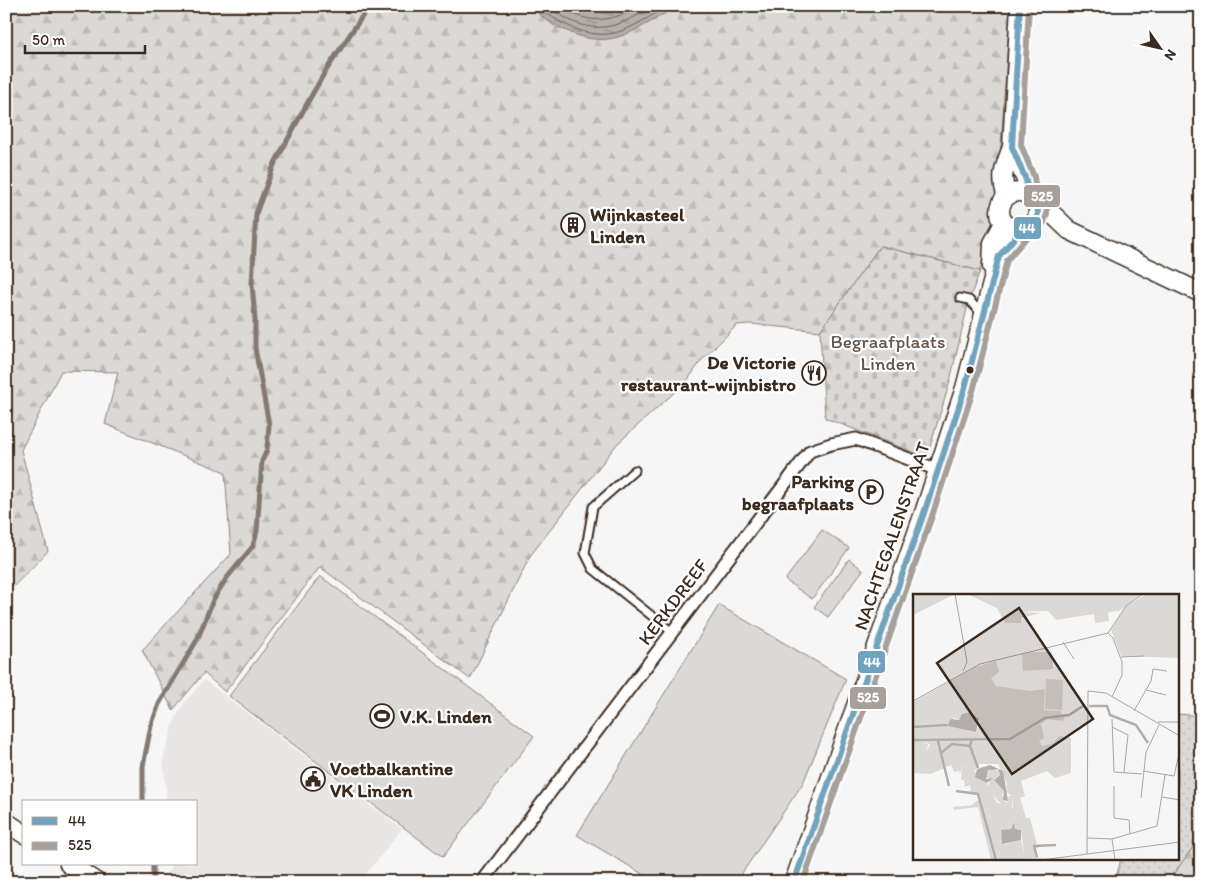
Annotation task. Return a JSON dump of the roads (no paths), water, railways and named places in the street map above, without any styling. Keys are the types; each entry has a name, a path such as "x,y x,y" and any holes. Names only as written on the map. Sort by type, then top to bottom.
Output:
{"street":[{"name":"NACHTEGALENSTRAAT","path":"991,287 993,243 1004,223 1000,210 1002,202 1007,196 1002,185 1004,168 1012,147 1020,6"},
{"name":"NACHTEGALENSTRAAT","path":"794,882 938,470 964,388 999,256 1036,220 1038,213 1012,147"},
{"path":"1007,196 1014,192 1032,199 1070,230 1201,293"},
{"path":"1004,223 1013,229 1070,230"},
{"name":"KERKDREEF","path":"482,882 810,451 856,439 938,470"},
{"path":"6,822 22,833"},
{"path":"73,866 96,882"}],"lane":[{"path":"960,298 970,300 983,316"},
{"path":"635,470 593,507 585,553 593,569 672,632"}],"water":[{"path":"529,6 677,6 633,31 618,37 593,39 581,37 559,27"}],"waterway":[{"path":"143,800 143,766 151,726 159,704 197,640 213,600 226,579 253,546 257,531 262,461 267,450 269,425 255,348 252,284 256,213 274,165 309,100 325,72 369,6"},
{"path":"153,866 153,879"}],"place":[{"name":"Wijnkasteel Linden","path":"573,225"},
{"name":"De Victorie restaurant-wijnbistro","path":"814,373"},
{"name":"Parking begraafplaats","path":"871,492"},
{"name":"V.K. Linden","path":"382,716"},
{"name":"Voetbalkantine VK Linden","path":"313,779"}],"park label":[{"name":"Begraafplaats Linden","path":"888,352"}]}
